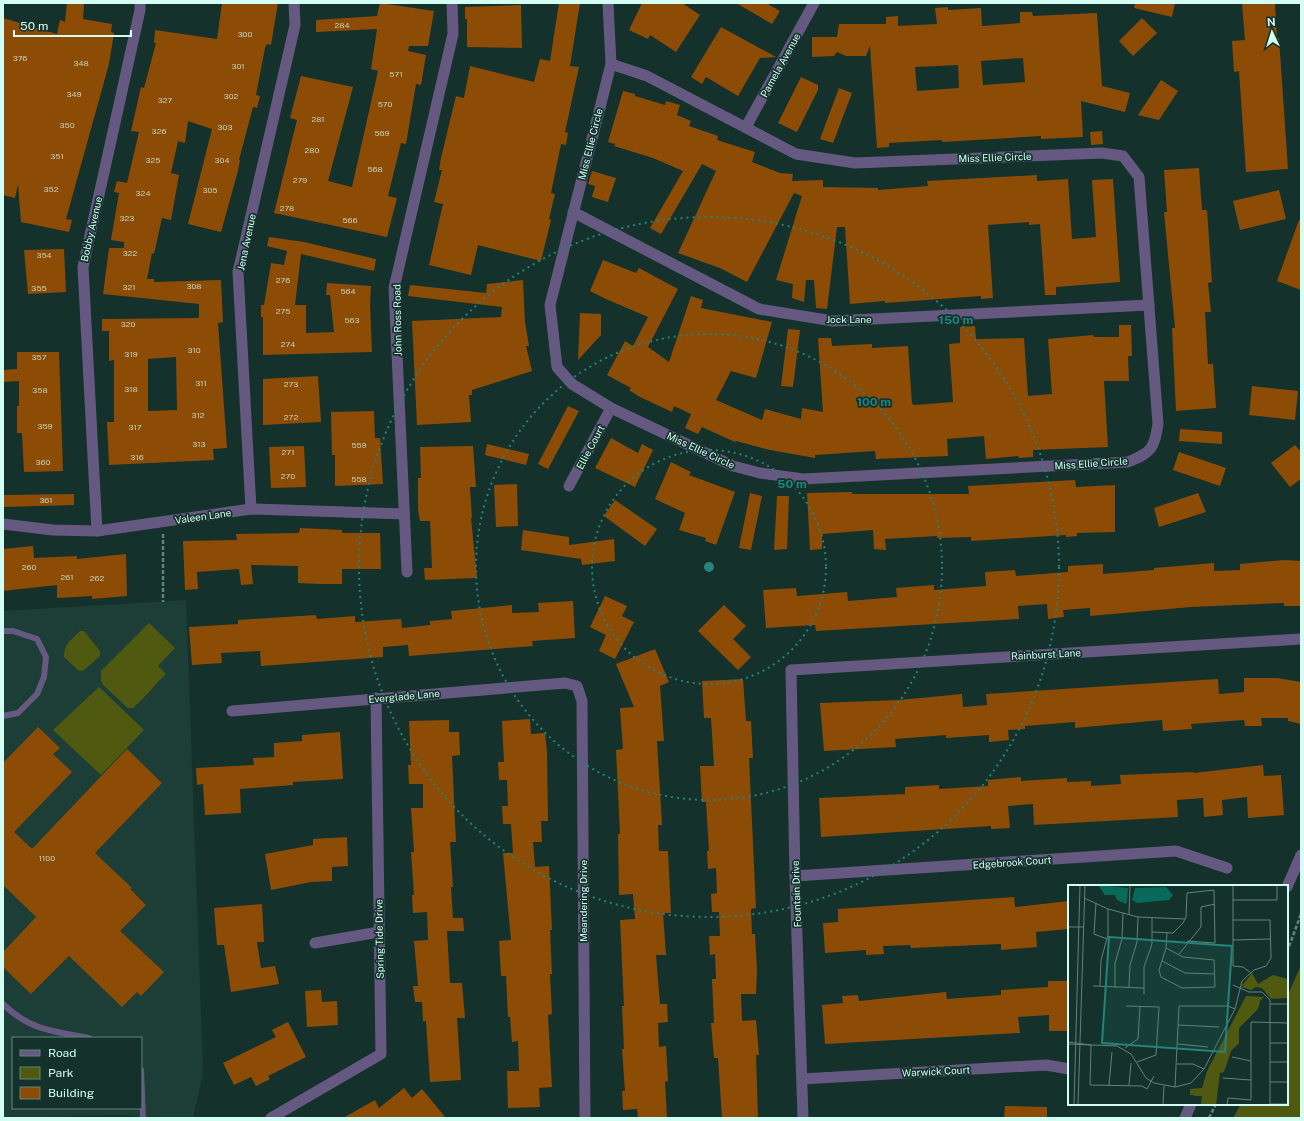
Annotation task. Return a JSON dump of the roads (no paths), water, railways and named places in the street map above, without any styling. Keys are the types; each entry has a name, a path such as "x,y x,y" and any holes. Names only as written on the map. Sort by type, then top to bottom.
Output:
{"street":[{"name":"Bobby Avenue","path":"97,531 83,267 140,10 140,3"},
{"name":"Jena Avenue","path":"251,509 238,272 295,25 294,3"},
{"name":"John Ross Road","path":"407,572 394,288 453,34 452,3"},
{"name":"Miss Ellie Circle","path":"608,3 611,64 550,305 557,367 572,384 611,408 733,466 760,473 803,479 1128,462 1144,455 1155,443 1158,424 1139,177 1123,156 1102,153 856,163 796,154 647,76 611,64"},
{"name":"Pamela Avenue","path":"746,128 814,3"},
{"name":"Jock Lane","path":"573,212 760,309 833,321 1149,305"},
{"name":"Ellie Court","path":"569,486 611,408"},
{"name":"Valeen Lane","path":"3,524 53,530 97,531 251,509 404,514"},
{"name":"Rainburst Lane","path":"791,670 1301,639"},
{"name":"Fountain Drive","path":"791,670 795,876 803,1118"},
{"name":"Everglade Lane","path":"232,711 565,683 577,686"},
{"name":"Meandering Drive","path":"577,686 582,701 585,1118"},
{"name":"Spring Tide Drive","path":"271,1118 381,1054 376,698"},
{"name":"Edgebrook Court","path":"795,876 1176,851 1227,868"},
{"path":"1288,885 1301,855"},
{"path":"315,943 379,932"},
{"name":"Warwick Court","path":"802,1079 1046,1065 1068,1069"},
{"path":"1185,1118 1191,1105"}],"lane":[{"path":"3,631 13,631 37,639 46,657 44,677 37,694 18,712 3,716"},
{"path":"3,1004 14,1015 39,1029 83,1037"},
{"path":"142,1094 143,1118"}]}
